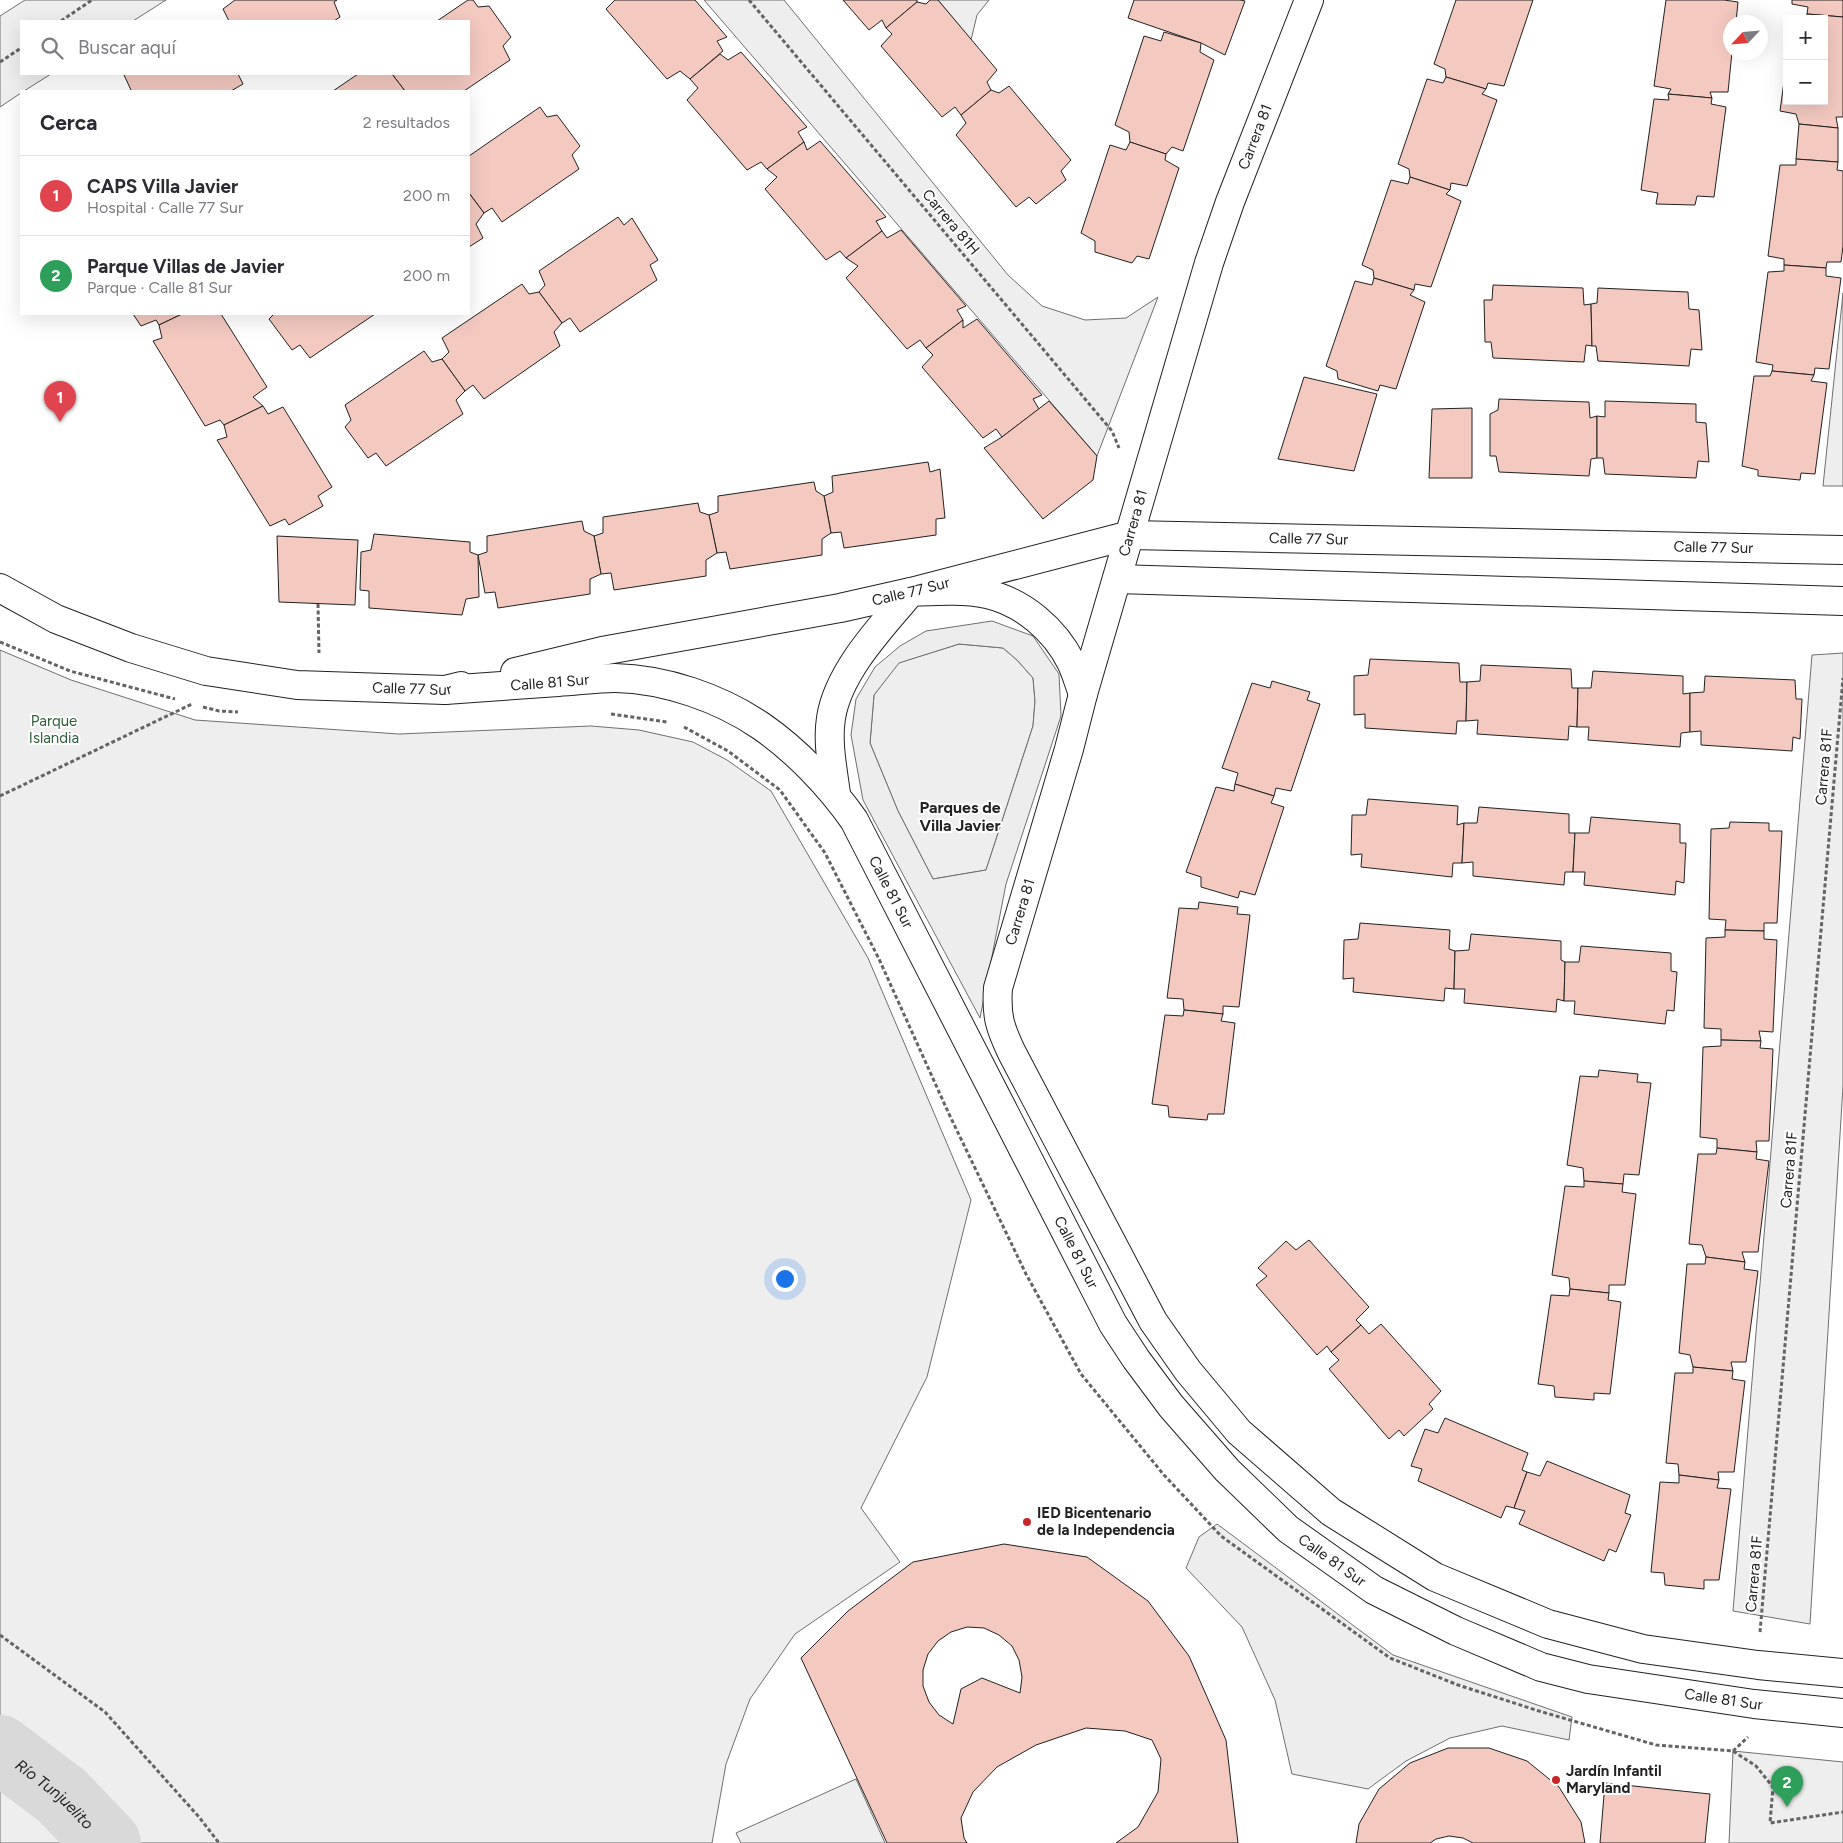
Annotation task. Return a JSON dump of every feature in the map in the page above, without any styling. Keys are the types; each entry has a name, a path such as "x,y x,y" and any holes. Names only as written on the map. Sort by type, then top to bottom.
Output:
{"street":[{"name":"Carrera 81","path":"1309,0 1221,228 998,988 996,1008 1000,1028 1153,1321 1182,1364 1239,1432 1331,1512 1435,1577 1548,1624 1643,1649 1758,1664"},
{"name":"Calle 77 Sur","path":"0,588 56,619 150,654 206,671 297,685 445,690 602,651 840,608 910,592 1130,535 1843,550"},
{"path":"1117,579 1843,601"},
{"path":"836,794 830,750 831,718 841,686 867,646 910,592 954,591 988,594 1015,604 1037,620 1054,636 1070,662 1084,694"},
{"name":"Calle 81 Sur","path":"445,690 615,678 652,682 680,689 729,707 762,726 836,794 854,820 1113,1324 1171,1406 1227,1470 1288,1529 1374,1590 1456,1631 1541,1667 1588,1679 1754,1704 1843,1713"},
{"path":"1758,1664 1843,1674"}],"path":[{"path":"62,20 92,0"},
{"name":"Carrera 81H","path":"749,0 1112,431 1122,457"},
{"path":"0,62 20,49"},
{"path":"318,604 320,686"},
{"path":"0,642 70,671 219,711 247,713"},
{"name":"Carrera 81F","path":"1758,1664 1843,678"},
{"path":"0,796 192,704"},
{"path":"609,714 668,722"},
{"path":"677,724 728,751 780,790 825,853 879,960 949,1114 1026,1274 1081,1374 1164,1475 1221,1536 1390,1658 1458,1685 1656,1746 1732,1751 1756,1766 1773,1787 1770,1823 1843,1812"},
{"path":"0,1635 105,1712 199,1817 219,1843"}],"green space":[{"path":"25,0 166,0 135,20 20,20 20,75 49,75 26,90 20,90 20,94 0,107 0,16"},
{"path":"704,0 784,0 1008,275 1042,306 1085,320 1126,318 1158,297 1097,456"},
{"path":"938,0 989,0 977,15 971,40"},
{"path":"1843,293 1843,486 1823,486"},
{"path":"959,644 1003,648 1017,660 1033,678 1035,701 1033,726 986,870 933,879 898,811 870,743 874,695 898,663"},
{"name":"Parque Islandia","path":"0,650 71,680 195,720 399,734 591,726 639,730 693,742 727,760 771,791 868,958 971,1200 927,1377 861,1508 900,1562 795,1634 750,1699 726,1764 712,1843 0,1843"},
{"path":"1843,653 1843,1086 1810,1624 1733,1611 1812,655"},
{"path":"1733,1751 1843,1762 1843,1843 1729,1843"},
{"path":"856,1779 885,1843 741,1843 736,1833"}],"shaded area":[{"path":"992,621 1033,636 1059,674 1061,716 1006,884 980,1018 863,800 851,735 856,699 875,667 900,646 926,631","holes":["959,644 1003,648 1033,678 1035,701 1033,726 986,870 933,879 898,811 870,743 874,695 899,663"]},
{"path":"1217,1524 1393,1655 1572,1717 1569,1740 1502,1726 1450,1738 1406,1761 1368,1789 1292,1774 1275,1700 1242,1627 1186,1568 1199,1537"}],"building":[{"path":"235,0 337,0 334,2 340,17 336,20 228,20 223,9"},
{"path":"468,0 473,0 478,7 489,6 511,37 503,46 510,60 465,90 404,90 393,75 470,75 470,20 438,20"},
{"path":"615,0 695,0 727,37 717,41 723,51 690,79 680,71 667,79 606,9"},
{"path":"843,0 917,0 917,2 886,28 882,20 869,30"},
{"path":"930,0 938,0 997,70 987,82 991,90 961,115 955,107 942,117 881,46 892,34 886,28 917,2 926,4"},
{"path":"1134,0 1245,1 1225,55 1201,43 1128,18"},
{"path":"1456,0 1533,0 1504,86 1488,83 1486,89 1446,77 1445,69 1434,64"},
{"path":"1666,0 1724,0 1738,2 1737,15 1723,15 1723,60 1731,60 1728,92 1710,92 1712,98 1668,94 1671,89 1654,86"},
{"path":"1792,0 1843,0 1843,17 1807,14 1808,7 1792,4"},
{"path":"1828,16 1843,17 1843,117 1836,117 1838,128 1799,124 1796,114 1780,111 1783,89 1783,105 1828,105"},
{"path":"1164,32 1201,43 1200,52 1214,60 1183,151 1172,147 1166,154 1130,142 1129,132 1115,125 1144,36 1161,41"},
{"path":"741,52 807,127 798,132 804,142 767,169 761,162 747,170 687,100 698,88 690,79 720,54 728,60"},
{"path":"124,75 238,75 243,84 233,90 131,90"},
{"path":"357,75 393,75 404,90 334,90"},
{"path":"1446,77 1486,89 1482,94 1497,100 1467,186 1451,183 1450,190 1410,177 1409,169 1398,164 1427,79 1443,83"},
{"path":"1009,86 1071,160 1061,171 1066,180 1036,204 1029,197 1016,207 956,135 966,123 961,115 991,90 999,93"},
{"path":"1668,94 1712,98 1711,104 1726,107 1714,197 1697,196 1695,205 1656,204 1658,193 1641,190 1654,99 1669,100"},
{"path":"540,107 547,117 557,115 580,146 572,155 579,169 502,222 492,208 484,213 470,194 470,155"},
{"path":"1799,124 1838,128 1838,162 1796,159"},
{"path":"820,141 886,217 876,221 882,231 846,258 840,251 826,260 765,189 777,177 767,169 804,142 807,150"},
{"path":"1130,142 1166,154 1165,160 1179,168 1149,259 1137,256 1132,263 1095,252 1095,241 1081,233 1110,145 1126,150"},
{"path":"1796,159 1838,162 1837,170 1843,171 1843,246 1841,262 1827,262 1826,268 1784,265 1784,259 1768,256 1780,165 1796,165"},
{"path":"1410,177 1450,190 1446,194 1461,201 1431,287 1415,284 1414,290 1374,278 1373,270 1362,265 1391,180 1408,184"},
{"path":"470,194 484,213 476,224 483,238 470,246"},
{"path":"618,217 624,225 632,218 658,260 650,265 657,280 580,332 570,318 562,323 539,292 545,285 539,271"},
{"path":"901,230 966,306 957,310 963,320 926,348 920,340 907,349 846,278 858,266 846,258 882,231 887,238"},
{"path":"1784,265 1826,268 1826,276 1841,278 1829,369 1815,368 1814,375 1772,371 1773,365 1756,362 1768,272 1784,271"},
{"path":"1374,278 1414,290 1410,295 1425,302 1396,389 1380,385 1378,391 1338,379 1337,371 1326,366 1355,281 1372,285"},
{"path":"522,284 529,294 539,292 562,323 554,332 560,346 484,399 473,385 465,391 442,359 449,352 442,338"},
{"path":"1493,285 1583,288 1584,305 1591,304 1592,346 1586,345 1584,362 1493,358 1491,342 1485,342 1484,300 1492,300"},
{"path":"1598,288 1688,292 1689,309 1699,310 1702,350 1691,349 1689,366 1598,361 1596,346 1592,346 1591,304 1597,303"},
{"path":"134,315 180,315 159,325 156,320 141,326"},
{"path":"180,315 222,315 267,387 253,397 263,406 224,425 220,420 205,426 153,341 162,338 159,325"},
{"path":"273,315 374,315 310,358 300,345 292,350 269,319"},
{"path":"977,319 1042,395 1033,399 1039,409 1002,437 996,429 983,438 922,367 933,355 926,348 963,320 963,328"},
{"path":"424,351 432,362 442,359 465,391 456,400 463,414 386,466 376,453 368,458 345,427 351,420 345,405"},
{"path":"1772,371 1814,375 1811,381 1827,383 1815,474 1801,473 1800,480 1758,476 1758,470 1742,466 1754,376 1770,376"},
{"path":"1304,377 1377,394 1354,471 1278,459"},
{"path":"1499,399 1589,402 1590,418 1597,416 1597,458 1591,459 1589,476 1499,472 1496,456 1490,456 1490,414 1498,410"},
{"path":"1049,401 1097,456 1093,480 1043,519 984,448 1002,437"},
{"path":"1605,401 1696,404 1696,422 1706,423 1709,462 1698,461 1696,478 1605,474 1603,458 1597,458 1597,416 1605,417"},
{"path":"263,406 268,414 283,407 332,487 318,496 323,506 289,525 285,519 270,526 217,440 227,437 224,425"},
{"path":"1472,408 1472,478 1429,478 1432,409"},
{"path":"928,462 930,472 940,469 945,518 936,519 936,535 844,548 841,532 831,533 824,496 833,492 832,476"},
{"path":"814,482 816,491 824,496 831,533 822,539 822,555 730,569 726,552 717,553 709,515 718,512 718,496"},
{"path":"698,503 700,512 709,515 717,553 706,560 706,576 614,590 611,573 601,574 594,536 603,533 603,517"},
{"path":"582,521 584,531 594,536 601,574 590,579 590,594 498,608 495,592 485,593 478,555 487,552 487,536"},
{"path":"374,534 470,542 470,552 478,555 479,597 466,599 462,615 369,608 369,591 360,590 361,552 371,550"},
{"path":"277,536 358,540 355,605 279,602"},
{"path":"1370,659 1459,663 1460,682 1467,682 1466,721 1457,721 1456,734 1365,728 1365,714 1354,715 1354,676 1368,675"},
{"path":"1481,665 1571,669 1572,688 1578,688 1577,727 1569,726 1568,740 1477,734 1478,720 1466,721 1467,682 1480,681"},
{"path":"1593,671 1683,676 1683,694 1690,693 1690,732 1681,733 1680,747 1588,740 1589,727 1577,727 1578,688 1591,688"},
{"path":"1705,676 1795,680 1796,699 1802,699 1800,739 1793,737 1792,751 1701,745 1701,731 1690,732 1690,693 1704,692"},
{"path":"1272,681 1310,692 1307,700 1320,704 1291,791 1276,788 1274,796 1235,784 1238,773 1222,768 1252,683 1270,688"},
{"path":"1235,784 1274,796 1271,803 1284,807 1255,895 1240,891 1238,898 1201,887 1201,877 1186,872 1216,787 1234,791"},
{"path":"1368,799 1458,806 1457,825 1464,823 1462,863 1453,863 1452,877 1361,867 1362,854 1351,855 1352,815 1366,815"},
{"path":"1479,807 1569,814 1569,833 1575,833 1573,872 1565,872 1564,885 1473,876 1473,862 1462,863 1464,823 1477,823"},
{"path":"1591,817 1680,824 1680,843 1686,843 1684,883 1676,881 1675,895 1584,885 1585,872 1573,872 1575,833 1589,833"},
{"path":"1730,822 1769,823 1769,831 1782,831 1777,923 1764,923 1764,931 1725,930 1726,920 1709,919 1711,829 1729,828"},
{"path":"1199,902 1238,907 1237,914 1250,915 1239,1007 1223,1006 1223,1014 1184,1010 1183,999 1167,998 1179,908 1198,909"},
{"path":"1360,923 1450,930 1449,949 1455,951 1454,989 1445,988 1444,1001 1353,992 1354,978 1343,979 1344,940 1358,939"},
{"path":"1725,930 1764,931 1764,939 1777,940 1773,1032 1759,1031 1761,1041 1721,1040 1721,1029 1704,1028 1706,938 1725,937"},
{"path":"1471,934 1561,941 1561,960 1565,962 1564,1001 1557,999 1556,1012 1464,1003 1465,989 1454,989 1455,951 1469,950"},
{"path":"1581,946 1671,953 1671,971 1677,972 1674,1011 1667,1010 1665,1024 1574,1014 1575,1001 1564,1001 1565,962 1579,962"},
{"path":"1184,1010 1223,1014 1221,1021 1235,1023 1224,1114 1208,1114 1207,1120 1169,1117 1168,1106 1152,1104 1165,1015 1183,1016"},
{"path":"1721,1040 1761,1041 1760,1048 1773,1049 1769,1141 1756,1141 1757,1152 1717,1148 1717,1139 1700,1137 1703,1047 1721,1046"},
{"path":"1599,1070 1638,1074 1637,1082 1651,1083 1639,1175 1624,1174 1623,1184 1584,1181 1583,1168 1567,1165 1580,1076 1598,1077"},
{"path":"1717,1148 1757,1152 1756,1159 1769,1161 1758,1252 1742,1252 1745,1262 1706,1257 1702,1245 1689,1244 1698,1154 1716,1154"},
{"path":"1584,1181 1623,1184 1622,1192 1636,1194 1625,1285 1609,1285 1609,1293 1570,1289 1569,1278 1552,1275 1565,1186 1584,1187"},
{"path":"1309,1240 1369,1307 1356,1320 1361,1325 1331,1352 1327,1346 1317,1355 1256,1285 1267,1276 1258,1268 1286,1241 1296,1250"},
{"path":"1706,1257 1745,1262 1744,1269 1758,1271 1746,1362 1731,1362 1733,1371 1693,1367 1690,1355 1679,1353 1687,1264 1705,1264"},
{"path":"1570,1289 1609,1293 1608,1300 1621,1302 1610,1394 1594,1393 1594,1400 1555,1397 1554,1386 1538,1384 1551,1295 1569,1296"},
{"path":"1381,1324 1441,1391 1429,1404 1433,1409 1404,1436 1399,1430 1389,1439 1329,1369 1339,1360 1331,1352 1361,1325 1369,1334"},
{"path":"1693,1367 1733,1371 1732,1379 1745,1381 1734,1472 1718,1472 1719,1480 1679,1475 1678,1464 1666,1463 1675,1373 1693,1373"},
{"path":"1445,1418 1528,1453 1522,1470 1527,1472 1514,1508 1506,1506 1501,1518 1418,1481 1422,1469 1411,1466 1425,1429 1438,1433"},
{"path":"1547,1461 1630,1495 1625,1513 1631,1515 1616,1552 1609,1549 1604,1561 1519,1524 1525,1511 1514,1508 1527,1472 1540,1476"},
{"path":"1679,1475 1719,1480 1717,1488 1731,1489 1719,1580 1704,1580 1704,1589 1665,1585 1664,1573 1651,1572 1660,1482 1679,1483"},
{"path":"1004,1544 1087,1557 1148,1601 1189,1656 1226,1740 1238,1843 1116,1843 1138,1827 1158,1792 1161,1759 1152,1740 1125,1731 1086,1728 1036,1745 997,1767 973,1792 961,1818 964,1838 967,1843 887,1843 801,1658 848,1611 913,1562","holes":["967,1627 984,1628 999,1635 1012,1646 1019,1660 1022,1677 1020,1693 982,1678 961,1689 953,1724 939,1715 929,1702 923,1686 923,1670 928,1654 938,1641 951,1632"]},
{"path":"1448,1748 1489,1748 1527,1761 1559,1787 1581,1822 1585,1843 1473,1843 1463,1838 1449,1836 1436,1839 1430,1843 1356,1843 1359,1824 1379,1789 1410,1763"},
{"path":"1605,1783 1710,1794 1705,1843 1600,1843"}],"waterway":[{"name":"Río Tunjuelito","path":"0,1749 62,1796 107,1843"}],"place":[{"name":"CAPS Villa Javier","path":"60,422"},
{"name":"IED Bicentenario de la Independencia","path":"1027,1522"},
{"name":"Jardín Infantil Maryland","path":"1556,1780"},
{"name":"Parque Villas de Javier","path":"1787,1807"}],"district":[{"name":"Parques de Villa Javier","path":"960,816"}]}
